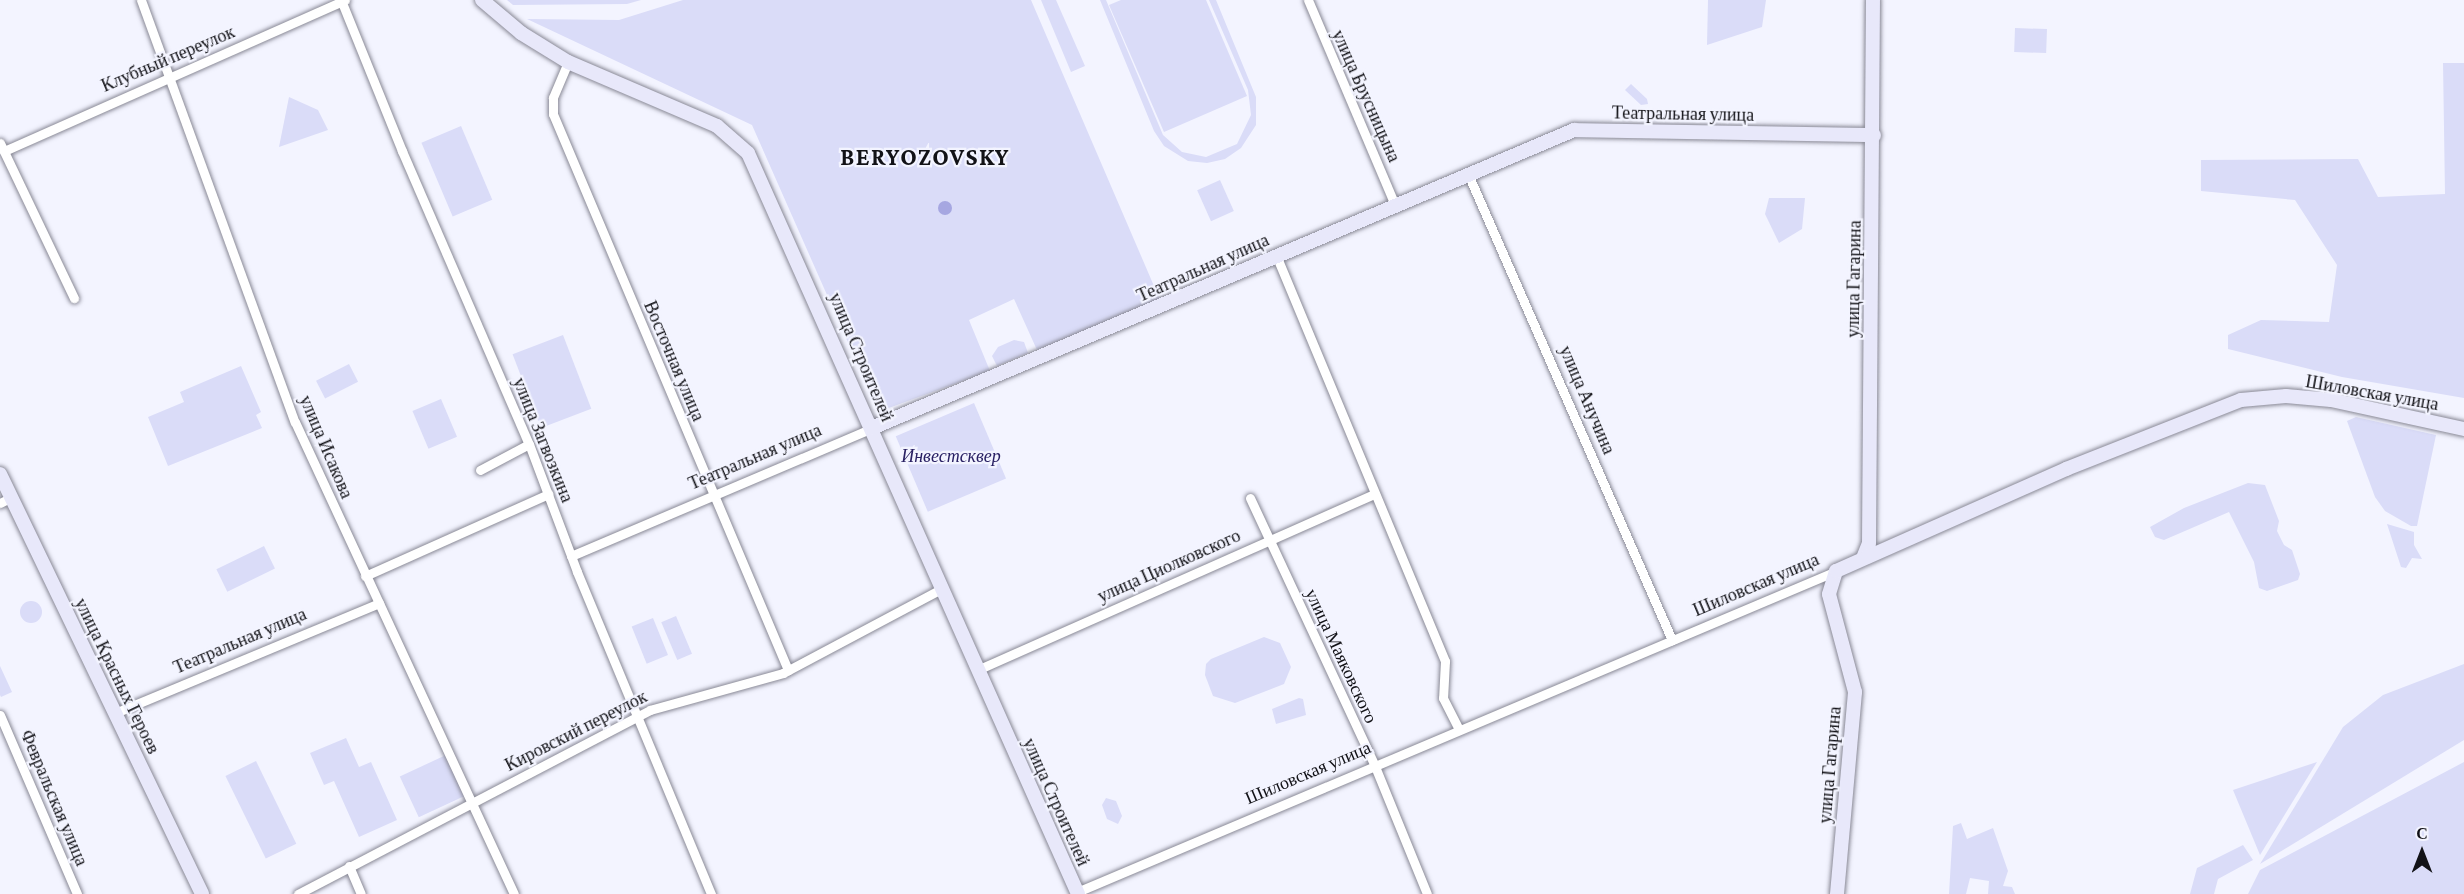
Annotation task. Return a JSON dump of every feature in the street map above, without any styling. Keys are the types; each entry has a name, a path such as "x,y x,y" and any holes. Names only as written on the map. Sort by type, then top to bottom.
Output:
{"street":[{"name":"улица Исакова","path":"141,0 295,422 514,894"},
{"name":"улица Строителей","path":"482,0 521,33 568,62 717,126 748,153 1077,893"},
{"name":"улица Брусницына","path":"1308,0 1395,205"},
{"name":"улица Гагарина","path":"1863,558 1869,543 1874,135 1873,0"},
{"name":"Клубный переулок","path":"2,147 343,1"},
{"name":"улица Загвозкина","path":"343,1 402,151 529,444 636,717 711,894"},
{"name":"Восточная улица","path":"568,62 553,98 553,114 788,670"},
{"name":"Театральная улица","path":"571,556 1574,130 1874,135"},
{"path":"2,147 74,298"},
{"name":"улица Анучина","path":"1468,174 1672,640"},
{"path":"1276,255 1445,661 1443,698 1459,729"},
{"name":"Шиловская улица","path":"1077,893 1374,764 1836,571 2066,469 2241,400 2286,396 2331,400 2464,429"},
{"path":"480,471 529,444"},
{"name":"улица Красных Героев","path":"0,474 5,500 115,713 201,894"},
{"path":"365,576 548,494"},
{"name":"улица Циолковского","path":"977,669 1375,494"},
{"name":"улица Маяковского","path":"1250,498 1374,764 1427,894"},
{"name":"улица Гагарина","path":"1836,571 1829,594 1855,692 1837,894"},
{"name":"Кировский переулок","path":"298,894 650,710 788,670 941,589"},
{"name":"Театральная улица","path":"115,713 379,603"},
{"name":"Февральская улица","path":"0,715 77,894"},
{"path":"349,866 361,894"}],"green space":[{"path":"507,0 641,0 627,4 513,5"},
{"path":"683,0 1031,0 1160,300 1037,350 1014,299 969,320 990,371 886,409 872,397 752,125 527,19 619,20"},
{"path":"1041,0 1056,0 1085,66 1071,72"},
{"path":"1100,0 1106,0 1163,135 1182,152 1206,157 1237,144 1251,115 1248,90 1209,0 1216,0 1256,97 1256,125 1241,148 1225,159 1207,163 1188,161 1164,146 1154,131"},
{"path":"1121,0 1206,0 1247,96 1164,132 1109,5"},
{"path":"1708,0 1766,0 1762,27 1707,45"},
{"path":"2015,28 2047,29 2046,53 2014,52"},
{"path":"2443,63 2464,63 2464,398 2342,377 2228,349 2228,335 2261,320 2329,322 2337,265 2295,200 2201,191 2201,160 2358,159 2378,197 2445,194"},
{"path":"1631,84 1647,99 1648,104 1641,105 1625,90"},
{"path":"289,97 318,110 328,130 279,147"},
{"path":"461,126 492,200 453,216 421,143"},
{"path":"1220,180 1234,211 1211,221 1197,190"},
{"path":"1769,198 1805,198 1802,229 1779,243 1765,214"},
{"path":"563,335 591,409 541,428 513,354"},
{"path":"1014,340 1024,342 1028,353 997,366 992,356 998,347"},
{"path":"349,364 358,382 325,399 316,381"},
{"path":"241,366 261,412 256,415 262,428 168,466 148,417 184,402 180,392"},
{"path":"441,399 457,437 428,449 412,411"},
{"name":"Инвестсквер","path":"974,403 1006,478 928,512 896,436"},
{"path":"2356,417 2436,435 2417,526 2411,526 2385,511 2375,497 2347,421"},
{"path":"2248,483 2265,485 2279,521 2277,531 2284,545 2292,550 2300,574 2298,580 2267,591 2259,588 2254,562 2229,512 2164,540 2155,537 2150,527 2184,508"},
{"path":"2387,524 2414,532 2414,545 2422,559 2412,558 2406,568 2401,567"},
{"path":"264,546 275,568 227,592 216,569"},
{"path":"31,601 39,604 42,612 39,620 31,623 23,620 20,612 23,604"},
{"path":"676,616 692,654 677,660 661,622"},
{"path":"653,618 668,655 647,664 632,627"},
{"path":"1264,637 1280,643 1291,667 1284,684 1235,703 1213,696 1205,675 1206,664 1211,659"},
{"path":"2464,664 2464,740 2260,864 2343,727 2383,695"},
{"path":"0,666 12,692 1,697 0,695"},
{"path":"1299,698 1303,699 1306,715 1276,724 1272,709"},
{"path":"346,738 359,767 371,762 397,820 359,837 334,781 324,785 310,753"},
{"path":"446,755 465,796 419,817 400,777"},
{"path":"256,761 296,844 266,859 225,776"},
{"path":"2317,762 2260,855 2233,790"},
{"path":"2464,762 2464,894 2248,894 2260,870"},
{"path":"1106,798 1116,801 1122,816 1118,824 1107,819 1102,805"},
{"path":"1961,823 1967,839 1993,828 2008,871 2003,886 2012,887 2015,894 1988,894 1989,881 1970,878 1966,894 1949,894 1953,826"},
{"path":"2243,845 2253,860 2218,879 2214,894 2190,894 2197,868"}],"water":[{"path":"942,201 948,201 952,208 948,215 942,215 938,211 938,205"}],"district":[{"name":"BERYOZOVSKY","path":"925,157"}]}
